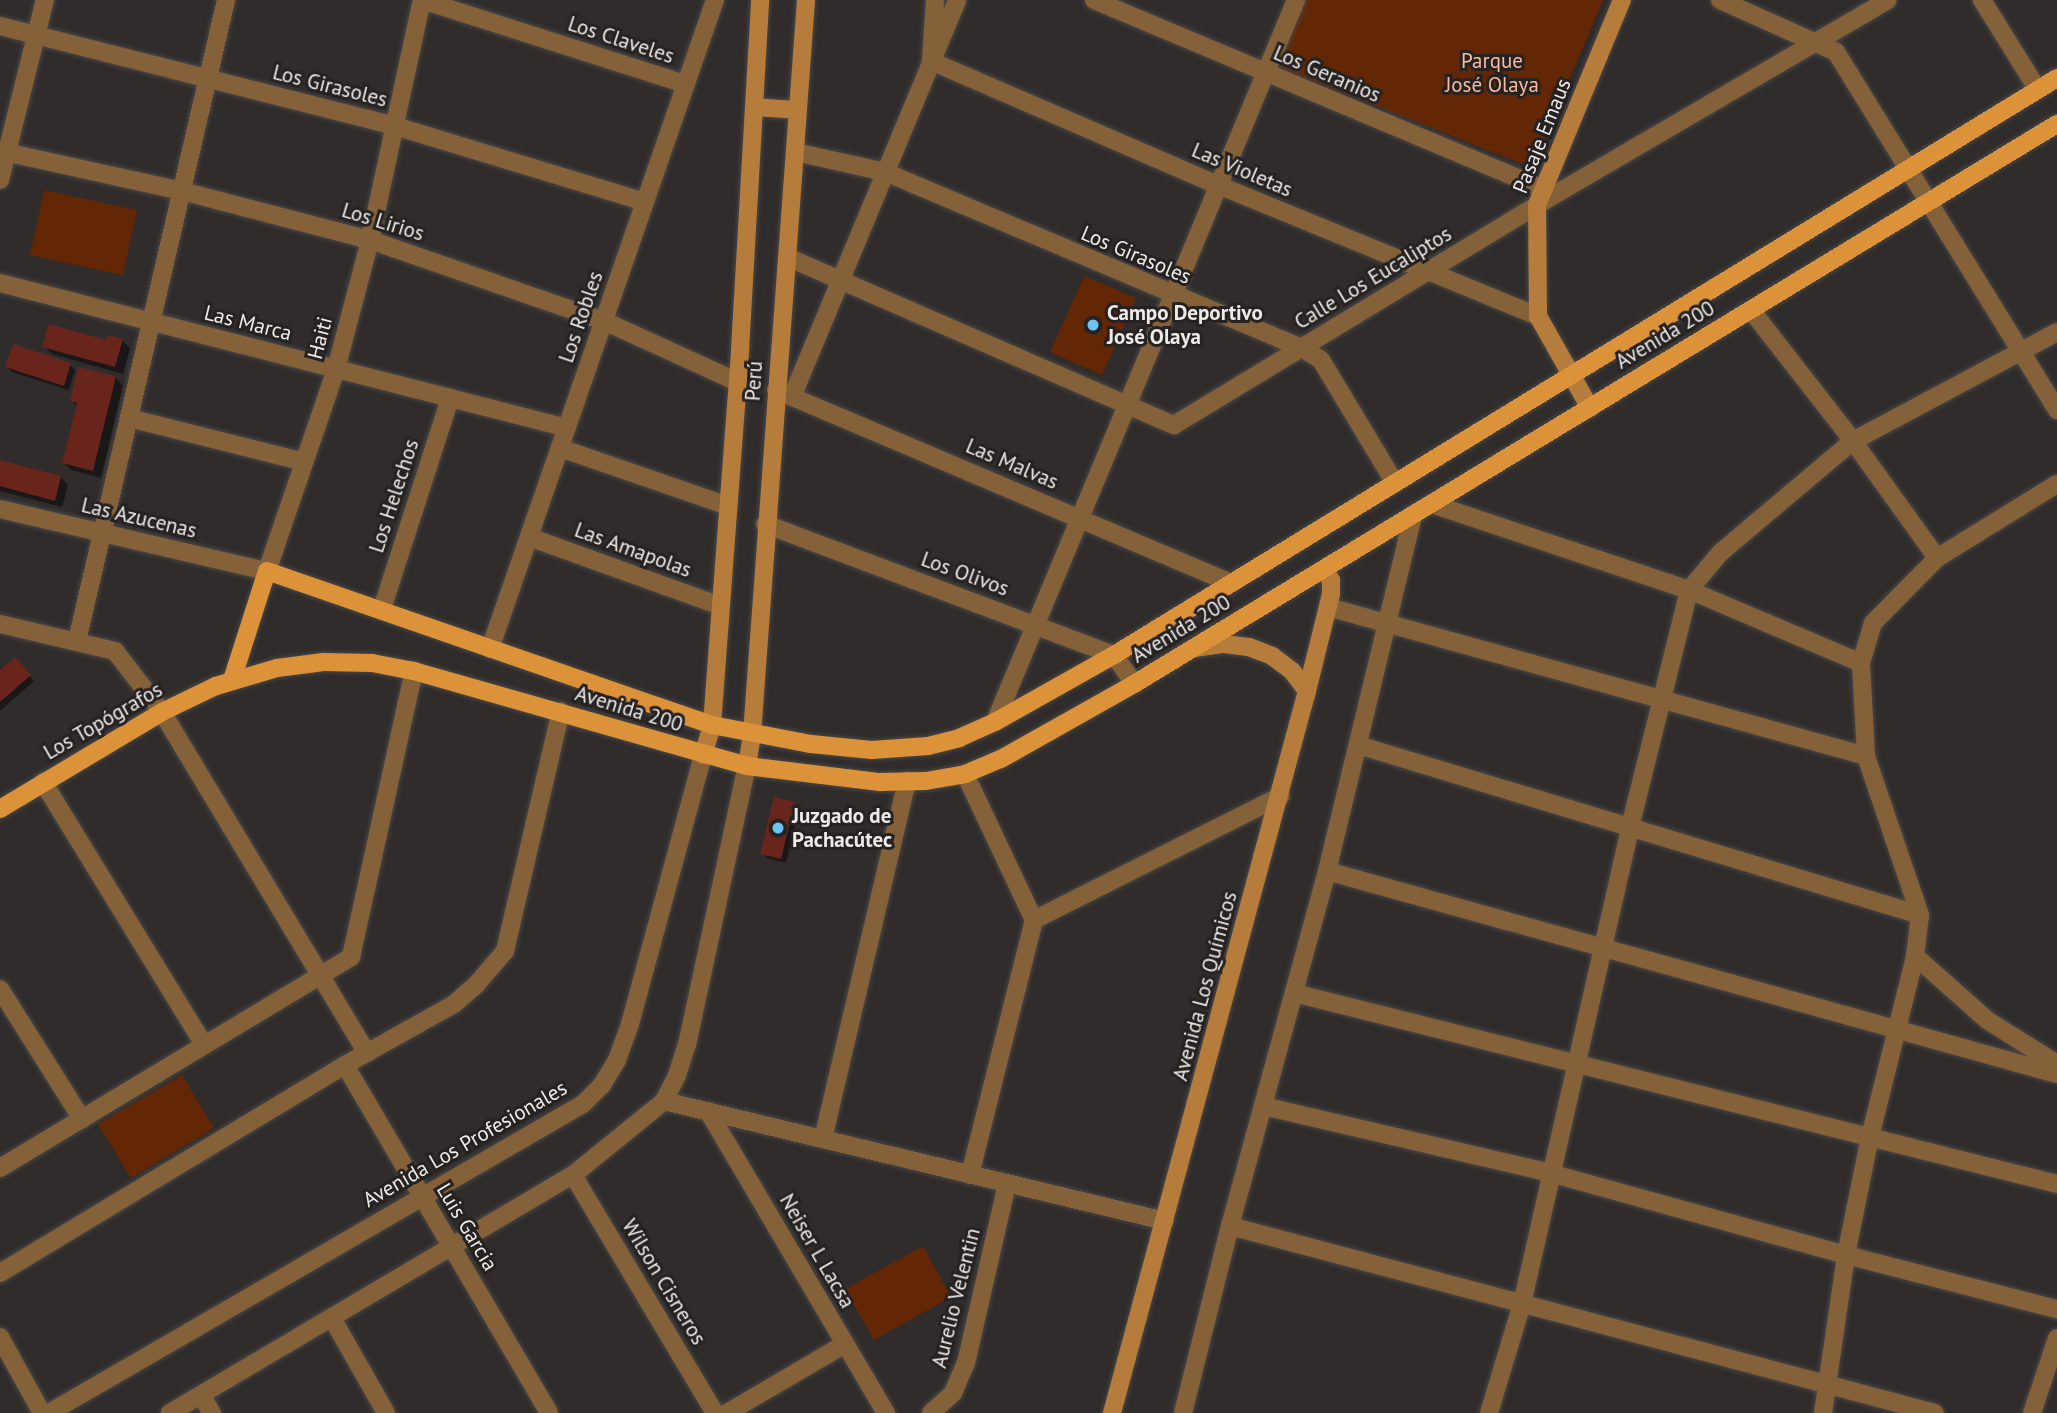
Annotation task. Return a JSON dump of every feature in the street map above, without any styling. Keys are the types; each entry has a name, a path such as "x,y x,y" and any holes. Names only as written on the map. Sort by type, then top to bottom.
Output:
{"main road":[{"name":"Perú","path":"703,755 712,725 738,382 760,0"},
{"name":"Perú","path":"747,766 752,734 765,524 784,394 787,257 806,0"},
{"name":"Pasaje Emaus","path":"1590,408 1538,316 1541,197 1622,0"},
{"name":"Avenida 200","path":"267,571 712,725 752,734 862,749 906,749 959,738 995,722 1114,654 1570,373 1909,171 2057,78"},
{"path":"754,107 798,110"},
{"name":"Avenida 200","path":"232,680 277,668 324,662 372,663 414,671 561,711 747,766 829,777 907,781 965,774 1001,759 1134,684 1324,571 2057,124"},
{"name":"Haiti","path":"232,680 267,571"},
{"name":"Avenida Los Químicos","path":"1112,1413 1307,691 1328,607 1331,580 1324,571"},
{"path":"1194,648 1224,644 1249,647 1272,656 1292,671 1307,691"},
{"name":"Los Topógrafos","path":"0,809 162,712 232,680"}],"street":[{"path":"0,180 3,151 45,0"},
{"path":"77,641 226,0"},
{"name":"Los Claveles","path":"422,0 686,84"},
{"name":"Haiti","path":"267,571 336,369 370,240 422,0"},
{"name":"Los Robles","path":"491,649 715,0"},
{"path":"931,61 935,0"},
{"path":"784,394 841,280 957,0"},
{"name":"Los Geranios","path":"1094,0 1265,73 1541,197"},
{"path":"995,722 1296,0"},
{"path":"1720,0 1836,52 2057,410"},
{"name":"Calle Los Eucaliptos","path":"787,257 1174,425 1428,271 1541,197 1818,43 1888,0"},
{"path":"1982,0 2038,90"},
{"name":"Los Girasoles","path":"0,26 395,126 645,202"},
{"name":"Las Violetas","path":"931,61 1218,185 1538,316"},
{"name":"Los Lirios","path":"3,151 181,191 370,240 604,321 738,382"},
{"name":"Los Girasoles","path":"795,152 885,172 1302,348 1321,359 1395,483"},
{"name":"Las Marca","path":"0,283 567,428"},
{"path":"1751,310 1853,441 1937,558"},
{"path":"1489,1413 1522,1304 1630,827 1689,590 1721,552 1853,441 2057,332"},
{"name":"Las Malvas","path":"784,394 1230,583"},
{"name":"Los Helechos","path":"382,609 450,398"},
{"path":"129,418 304,462"},
{"path":"560,448 728,506"},
{"path":"1823,1413 1846,1255 1870,1137 1915,956 1920,915 1866,756 1861,663 1874,623 1937,558 2057,484"},
{"path":"1432,503 1689,590 1861,663"},
{"name":"Las Azucenas","path":"0,509 267,571"},
{"path":"1183,1413 1230,1226 1327,871 1413,515"},
{"name":"Los Olivos","path":"765,524 1114,654"},
{"name":"Las Amapolas","path":"529,537 721,606"},
{"path":"1328,607 1866,756"},
{"path":"0,624 115,650 162,712 322,974 367,1053"},
{"path":"1114,654 1134,684"},
{"path":"0,1168 351,957 414,671"},
{"path":"0,1273 345,1065 454,1004 475,986 505,951 561,711"},
{"path":"1358,746 1920,915"},
{"name":"Avenida Los Profesionales","path":"49,1413 583,1104 602,1085 617,1060 630,1024 703,755"},
{"path":"170,1413 573,1175 664,1101 677,1075 687,1045 747,766"},
{"path":"965,774 1034,920 970,1175"},
{"path":"823,1139 907,781"},
{"path":"43,782 204,1045"},
{"path":"1034,920 1280,796"},
{"path":"1327,871 2057,1074"},
{"path":"1915,956 1987,1020 2057,1064"},
{"path":"0,989 82,1119"},
{"path":"1294,993 2057,1184"},
{"name":"Luis Garcia","path":"345,1065 549,1413"},
{"path":"664,1101 1165,1221"},
{"path":"1263,1106 1550,1173 1846,1255 2057,1309"},
{"name":"Neiser L Lacsa","path":"708,1111 886,1413"},
{"name":"Wilson Cisneros","path":"573,1175 715,1413"},
{"name":"Aurelio Velentin","path":"931,1413 953,1393 966,1363 1007,1184"},
{"path":"1230,1226 1935,1413"},
{"path":"332,1318 386,1413"},
{"path":"0,1337 42,1413"},
{"path":"2032,1413 2057,1338"},
{"path":"727,1413 845,1344"},
{"path":"201,1395 212,1413"}],"green space":[{"name":"Parque José Olaya","path":"1303,0 1603,0 1532,168 1277,66"},
{"path":"44,190 137,210 123,275 30,255"},
{"name":"Campo Deportivo José Olaya","path":"1084,276 1136,298 1102,375 1050,352"},
{"path":"182,1075 214,1128 131,1178 98,1124"},
{"path":"923,1246 951,1297 874,1340 845,1289"}],"building":[{"path":"49,324 106,340 108,335 123,339 115,367 42,347"},
{"path":"13,344 71,363 64,386 5,367"},
{"path":"78,367 116,376 93,471 62,463 77,403 70,401"},
{"path":"0,460 61,476 55,501 0,486"},
{"path":"15,657 31,675 0,702 0,670"},
{"name":"Juzgado de Pachacútec","path":"774,797 795,802 781,859 760,854"}],"place":[{"name":"Campo Deportivo José Olaya","path":"1093,325"},
{"name":"Juzgado de Pachacútec","path":"778,828"}]}
